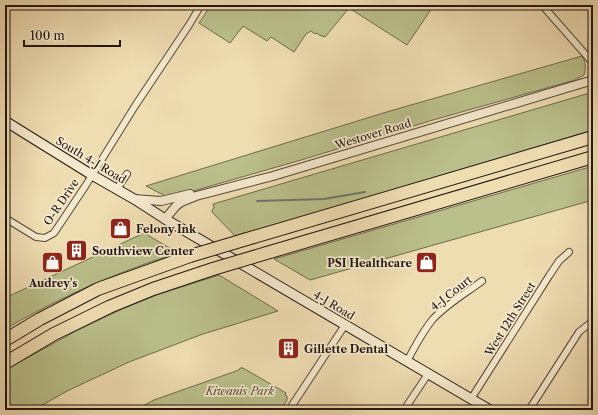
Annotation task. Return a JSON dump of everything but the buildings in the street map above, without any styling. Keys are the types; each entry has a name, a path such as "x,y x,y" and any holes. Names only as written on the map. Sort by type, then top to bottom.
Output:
{"highway":[{"path":"5,340 40,319 98,289 190,256 593,138"},
{"path":"5,363 54,334 109,307 153,290 213,269 593,157"}],"main road":[{"name":"South 4-J Road","path":"5,121 165,219"},
{"name":"4-J Road","path":"165,219 490,410"}],"street":[{"name":"O-R Drive","path":"5,218 36,237 45,238 54,233 135,106 189,26 201,5"},
{"path":"542,5 593,63"},
{"name":"Westover Road","path":"165,219 181,202 196,196 273,176 593,80"},
{"path":"117,189 127,174"},
{"path":"134,200 161,201 189,194 196,196"},
{"name":"West 12th Street","path":"471,399 549,276 559,261 569,252"},
{"name":"4-J Court","path":"407,361 423,332 433,319 445,307 482,281"},
{"path":"529,410 579,332 589,324"},
{"path":"289,410 345,325"},
{"path":"404,410 428,374"}],"green space":[{"path":"211,5 434,5 407,45 349,8 325,37 311,31 306,34 294,52 271,37 267,41 243,26 230,43 199,23"},
{"path":"582,56 585,66 584,75 575,80 433,120 169,198 146,186 390,111"},
{"path":"593,92 593,130 236,237 212,212 214,208 213,204"},
{"path":"593,166 593,200 310,280 274,259"},
{"path":"144,233 180,254 147,263 89,286 5,329 5,298"},
{"path":"219,275 278,311 203,334 129,362 67,391 34,410 5,410 5,370 76,331 122,309 159,294"},
{"name":"Kiwanis Park","path":"240,368 243,368 286,393 285,395 287,396 287,400 281,410 135,410 154,400 239,370"}],"waterway":[{"path":"257,201 324,199 365,192"}],"place":[{"name":"Felony Ink","path":"121,229"},
{"name":"Southview Center","path":"76,251"},
{"name":"Audrey's","path":"53,263"},
{"name":"PSI Healthcare","path":"427,263"},
{"name":"Gillette Dental","path":"289,349"}]}
